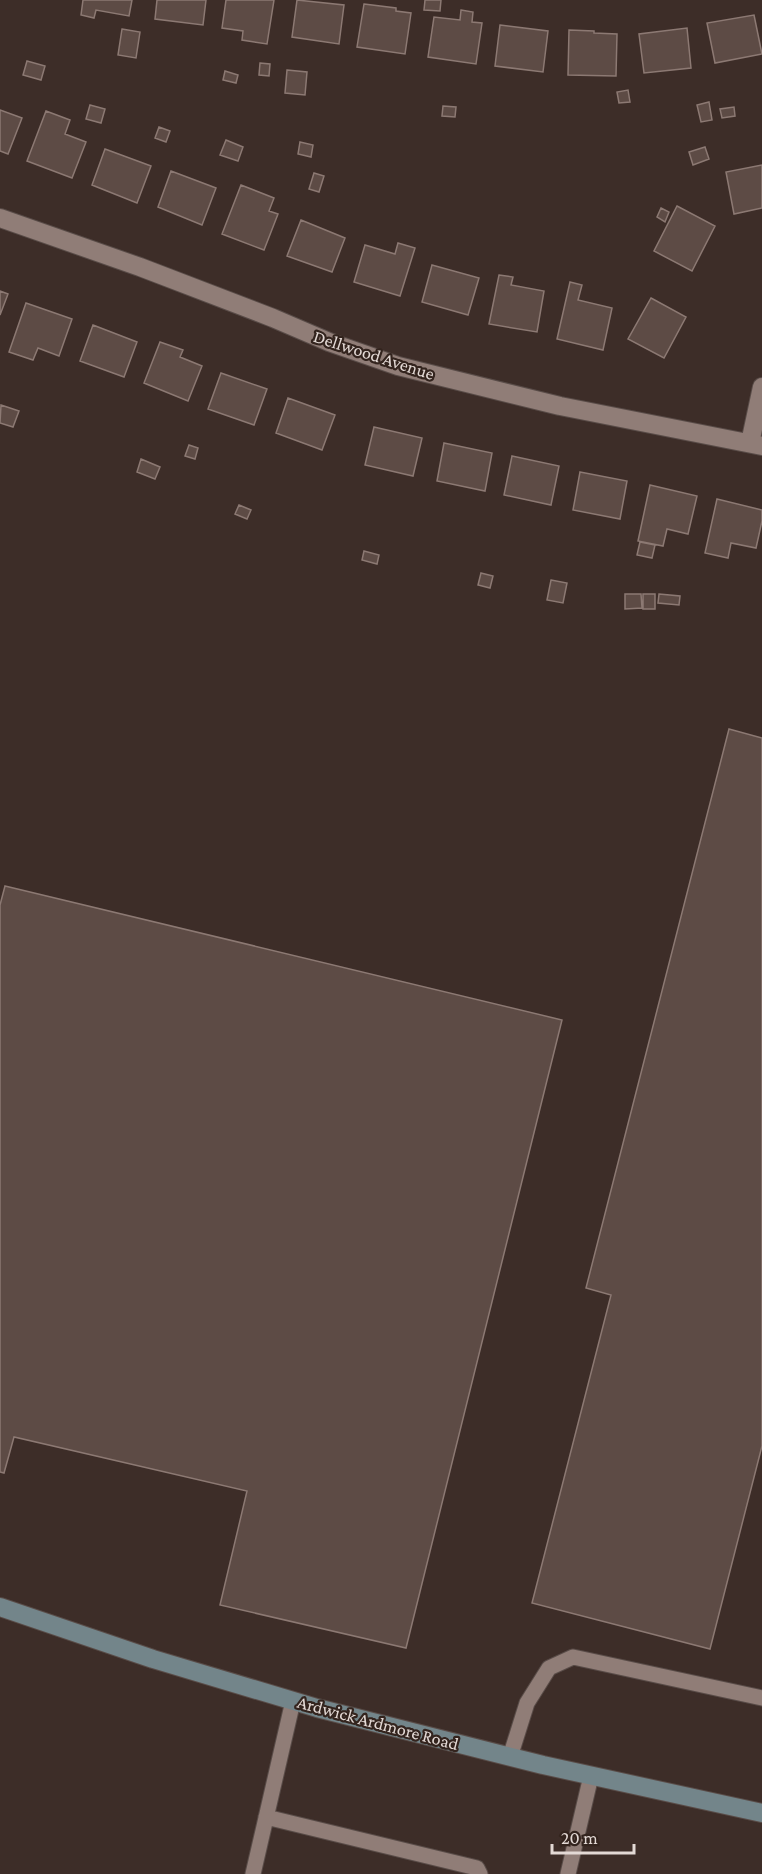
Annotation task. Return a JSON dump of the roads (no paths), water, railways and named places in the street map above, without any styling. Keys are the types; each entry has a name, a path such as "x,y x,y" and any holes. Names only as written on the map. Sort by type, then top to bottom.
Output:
{"main road":[{"name":"Ardwick Ardmore Road","path":"0,1607 153,1659 293,1701 510,1757 762,1814"}],"street":[{"name":"Dellwood Avenue","path":"0,218 140,267 329,342 398,366 560,406 756,445"},
{"path":"756,445 762,387"}],"lane":[{"path":"510,1757 527,1702 549,1668 573,1657 762,1698"},
{"path":"254,1874 293,1701"},
{"path":"568,1874 591,1776"},
{"path":"266,1817 477,1868 480,1874"}]}
